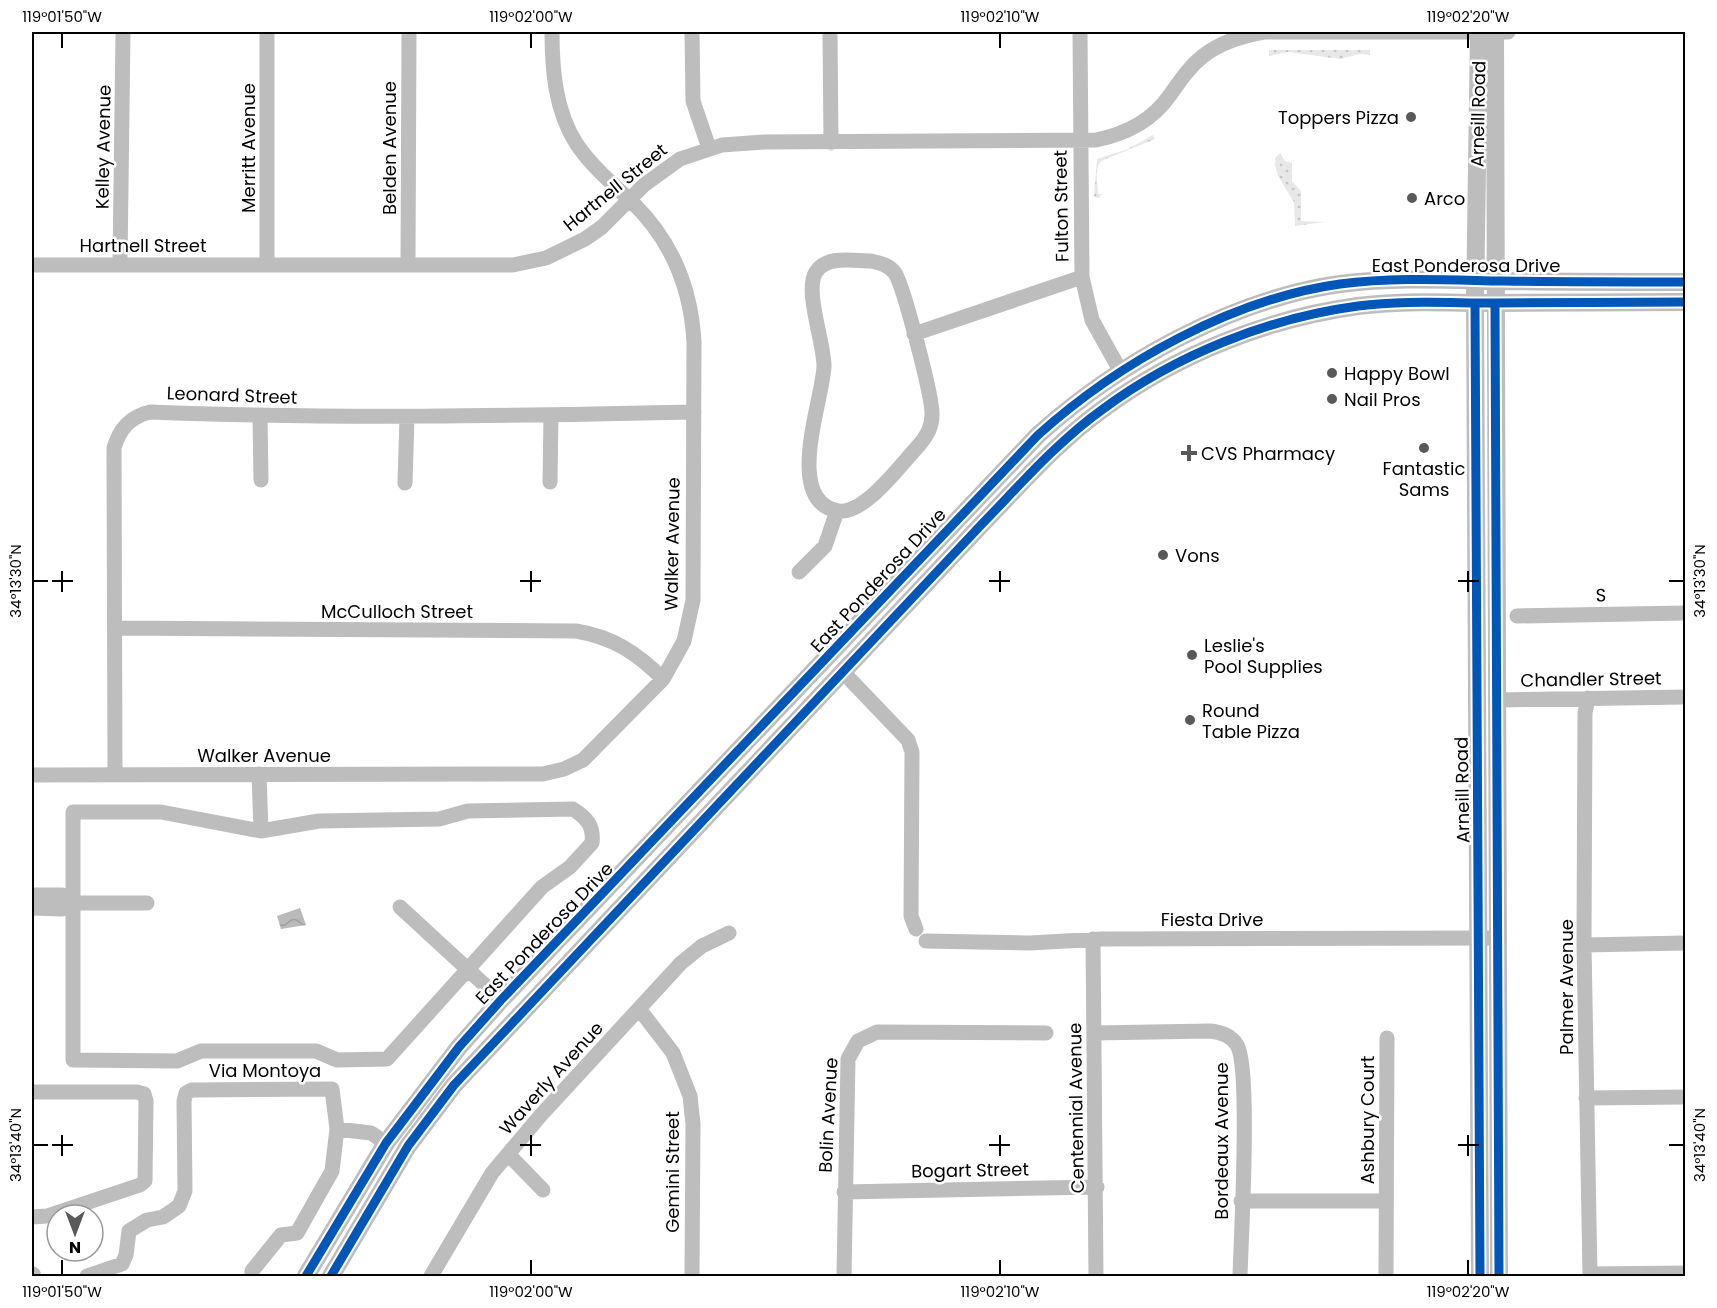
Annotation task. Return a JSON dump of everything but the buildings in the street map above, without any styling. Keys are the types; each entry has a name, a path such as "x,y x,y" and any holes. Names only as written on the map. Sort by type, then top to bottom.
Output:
{"main road":[{"name":"Arneill Road","path":"1479,32 1476,303 1480,1276"},
{"name":"Arneill Road","path":"1495,32 1500,1276"},
{"name":"East Ponderosa Drive","path":"306,1276 386,1143 459,1047 1038,435 1092,391 1198,327 1292,294 1337,285 1412,278 1686,282"},
{"name":"East Ponderosa Drive","path":"331,1276 408,1146 454,1085 842,671 1053,450 1103,409 1131,390 1208,348 1264,328 1340,309 1388,303 1686,302"},
{"path":"1208,348 1215,331 1237,321 1241,313"}],"street":[{"name":"Kelley Avenue","path":"120,263 123,32"},
{"name":"Merritt Avenue","path":"267,32 267,265"},
{"name":"Belden Avenue","path":"408,265 409,32"},
{"name":"Walker Avenue","path":"32,775 554,772 574,765 591,753 663,679 684,640 693,600 693,325 684,283 657,231 630,200 594,165 571,132 557,94 552,63 552,32"},
{"path":"692,32 693,101 709,148"},
{"path":"830,32 831,143"},
{"name":"Fulton Street","path":"1080,32 1082,277 1092,320 1120,372"},
{"name":"Hartnell Street","path":"32,265 120,263 513,265 546,258 585,239 666,168 709,148 752,143 1080,141 1112,137 1141,123 1164,104 1185,72 1202,56 1241,37 1264,32 1508,32"},
{"path":"871,261 885,264 896,274 914,334 932,410 927,434 866,502 851,510 837,511 819,500 810,482 809,450 823,382 824,362 812,289 815,273 827,262 871,261"},
{"path":"914,334 1082,277"},
{"name":"Leonard Street","path":"115,775 114,448 122,429 134,417 150,412 260,416 407,417 694,412"},
{"path":"550,415 550,482"},
{"path":"260,416 261,480"},
{"path":"405,483 407,417"},
{"path":"799,572 825,546 837,511"},
{"name":"S","path":"1517,616 1686,613"},
{"name":"McCulloch Street","path":"116,628 576,631 602,636 625,647 646,662 663,679"},
{"name":"Fiesta Drive","path":"842,671 909,740 912,774 911,916 916,929 923,927 927,929 929,934 926,941 1030,943 1093,939 1499,938"},
{"name":"Chandler Street","path":"1498,700 1686,697"},
{"name":"Palmer Avenue","path":"1588,698 1585,713 1584,945 1590,1275"},
{"path":"259,774 261,831"},
{"path":"573,809 583,815 590,824 591,843 570,867 542,887 387,1059 337,1060 316,1051 201,1051 177,1060 73,1060 73,812 161,812 261,831 319,821 439,819 468,811 573,809"},
{"path":"32,895 62,896 73,903"},
{"path":"32,908 62,909 73,903 147,903"},
{"path":"400,907 501,1000"},
{"name":"Waverly Avenue","path":"431,1276 468,1210 508,1154 541,1115 695,951 729,933"},
{"name":"Centennial Avenue","path":"1093,939 1096,1276"},
{"path":"1584,945 1686,943"},
{"name":"Gemini Street","path":"640,1010 673,1053 690,1095 693,1124 692,1276"},
{"name":"Bordeaux Avenue","path":"1094,1033 1210,1031 1226,1035 1237,1045 1242,1056 1244,1070 1240,1276"},
{"name":"Bolin Avenue","path":"844,1276 848,1059 858,1041 877,1032 1047,1033"},
{"name":"Ashbury Court","path":"1386,1276 1387,1038"},
{"name":"Via Montoya","path":"87,1276 122,1264 126,1255 129,1231 147,1220 163,1217 178,1206 185,1191 184,1101 186,1094 192,1090 332,1089 338,1129 332,1172 297,1233 281,1235 252,1271 252,1276"},
{"path":"32,1092 144,1095 146,1173 145,1181 140,1185 47,1216 32,1217"},
{"path":"1586,1098 1686,1097"},
{"path":"338,1129 371,1133 386,1143"},
{"path":"508,1154 543,1190"},
{"name":"Bogart Street","path":"844,1192 1097,1187"},
{"name":"Ashbury Court","path":"1241,1201 1386,1201"},
{"path":"1590,1275 1686,1273"}],"shaded area":[{"path":"1269,50 1370,50 1370,55 1360,54 1340,59 1288,52 1269,56"},
{"path":"1153,135 1155,139 1101,161 1097,177 1098,194 1102,194 1099,198 1094,197 1097,159 1128,149"},
{"path":"1280,153 1285,161 1292,163 1292,181 1301,191 1301,221 1325,222 1295,226 1294,202 1278,176 1275,165 1276,157"}],"water":[{"path":"300,908 306,925 281,929 277,916"}],"cycle path":[{"path":"306,1276 386,1143 459,1047 1038,435 1104,383 1178,338 1218,319 1299,292 1340,284 1381,280 1686,282"},
{"path":"331,1276 408,1146 454,1085 1025,479 1070,435 1103,409 1161,372 1192,356 1257,330 1324,312 1358,306 1409,302 1686,302"},
{"path":"1475,303 1480,1276"},
{"path":"1495,303 1499,1276"}],"place":[{"name":"Toppers Pizza","path":"1411,117"},
{"name":"Arco","path":"1412,198"},
{"name":"Happy Bowl","path":"1332,373"},
{"name":"Nail Pros","path":"1332,399"},
{"name":"Fantastic Sams","path":"1424,448"},
{"name":"CVS Pharmacy","path":"1189,453"},
{"name":"Vons","path":"1163,555"},
{"name":"Leslie's Pool Supplies","path":"1192,655"},
{"name":"Round Table Pizza","path":"1190,720"}]}
